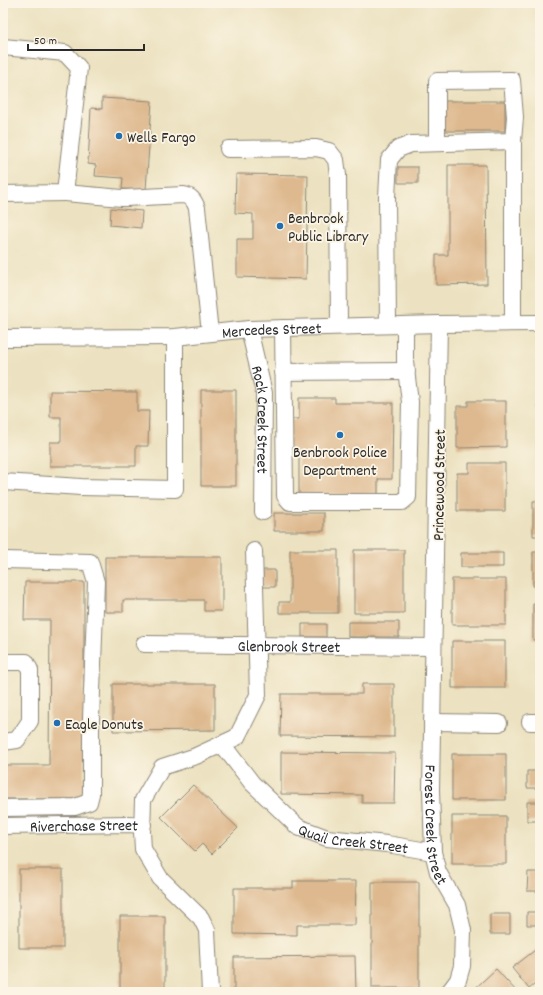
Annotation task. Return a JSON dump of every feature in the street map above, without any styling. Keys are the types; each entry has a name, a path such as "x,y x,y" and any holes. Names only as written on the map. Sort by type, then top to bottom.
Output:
{"street":[{"path":"3,47 65,53 79,68 65,193"},
{"path":"437,143 437,81 512,80 515,117 513,141 513,323"},
{"path":"388,325 387,196 389,160 398,149 411,144 513,141"},
{"path":"228,149 316,148 329,151 336,160 339,206 339,326"},
{"path":"3,194 65,193 124,198 189,196 194,200 197,208 210,333"},
{"name":"Mercedes Street","path":"3,338 174,337 249,329 439,324 540,324"},
{"name":"Princewood Street","path":"433,647 436,563 439,324"},
{"path":"283,328 285,496 290,502 402,502 408,497 410,402 405,325"},
{"name":"Rock Creek Street","path":"249,329 264,393 264,512"},
{"path":"3,482 81,487 175,489 174,337"},
{"path":"283,372 407,372"},
{"path":"144,825 144,800 162,767 196,756 237,737 258,695 254,550"},
{"path":"3,560 90,562 96,582 91,719 91,794 89,802 75,807 3,808"},
{"name":"Glenbrook Street","path":"144,644 433,647"},
{"name":"Forest Creek Street","path":"433,647 431,790 433,852 438,872 457,905 463,930 462,966 458,980 449,992"},
{"path":"3,662 26,662 30,670 30,721 17,740 3,742"},
{"path":"432,722 499,724"},
{"name":"Quail Creek Street","path":"222,744 252,784 298,827 327,838 387,844 433,852"},
{"name":"Riverchase Street","path":"3,826 144,825 142,832 144,849 160,878 201,918 207,930 210,992"}],"building":[{"name":"Wells Fargo","path":"102,98 152,101 146,190 122,189 123,178 95,176 96,165 88,164 91,108 102,109"},
{"path":"441,101 505,101 505,131 441,131"},
{"path":"448,165 486,165 487,284 436,285 436,255 448,255"},
{"path":"398,167 418,167 418,183 398,183"},
{"name":"Benbrook Public Library","path":"236,174 308,175 306,279 237,277 237,239 253,239 253,214 235,213"},
{"path":"111,208 142,211 141,228 110,225"},
{"path":"538,356 540,356 540,407 538,407"},
{"path":"201,390 236,390 236,486 201,486"},
{"path":"50,391 137,392 137,411 149,411 148,446 136,446 136,466 50,466 50,442 61,442 61,417 50,417"},
{"name":"Benbrook Police Department","path":"299,398 335,398 335,403 393,403 392,479 378,479 378,494 299,494 299,452 288,452 288,419 299,419"},
{"path":"468,401 506,401 506,447 457,448 457,406 468,406"},
{"path":"538,442 540,442 540,480 538,480"},
{"path":"469,463 505,463 505,511 457,511 457,473 469,473"},
{"path":"533,501 540,501 540,536 533,536"},
{"path":"274,513 324,513 324,531 274,531"},
{"path":"290,550 338,550 338,613 279,613 279,602 290,602"},
{"path":"354,550 404,550 404,613 354,613"},
{"path":"533,552 540,552 540,587 533,586"},
{"path":"461,553 503,553 503,567 461,567"},
{"path":"105,557 222,557 222,611 204,611 204,600 123,600 123,612 105,612"},
{"path":"263,570 275,570 275,587 263,587"},
{"path":"452,579 506,579 506,625 452,625"},
{"path":"25,582 84,582 84,799 3,799 3,765 49,765 50,620 24,620"},
{"path":"533,604 540,604 540,640 533,640"},
{"path":"348,622 399,622 399,637 348,637"},
{"path":"302,624 326,624 326,637 302,637"},
{"path":"452,641 505,641 505,688 452,688"},
{"path":"113,684 215,684 215,730 113,731"},
{"path":"362,684 394,684 394,737 280,736 281,694 362,694"},
{"path":"281,752 395,753 394,803 362,803 362,795 281,794"},
{"path":"452,754 506,754 506,800 452,800"},
{"path":"527,771 540,771 540,788 527,788"},
{"path":"193,785 238,828 212,854 202,844 195,851 161,817"},
{"path":"527,802 540,802 540,821 527,821"},
{"path":"452,816 506,816 506,864 452,864"},
{"path":"19,869 63,869 63,948 19,948"},
{"path":"528,872 540,872 540,891 527,891"},
{"path":"293,881 356,881 355,925 297,925 297,935 234,934 234,888 293,888"},
{"path":"372,882 419,882 419,988 372,988"},
{"path":"527,912 540,912 540,925 527,925"},
{"path":"490,914 510,914 510,934 490,934"},
{"path":"120,916 165,916 165,992 120,992"},
{"path":"539,947 540,980 529,989 512,968"},
{"path":"355,956 356,992 234,992 234,957"},
{"path":"496,969 517,992 471,992"}],"place":[{"name":"Wells Fargo","path":"119,136"},
{"name":"Benbrook Public Library","path":"280,226"},
{"name":"Benbrook Police Department","path":"340,435"},
{"name":"Eagle Donuts","path":"57,723"}]}
